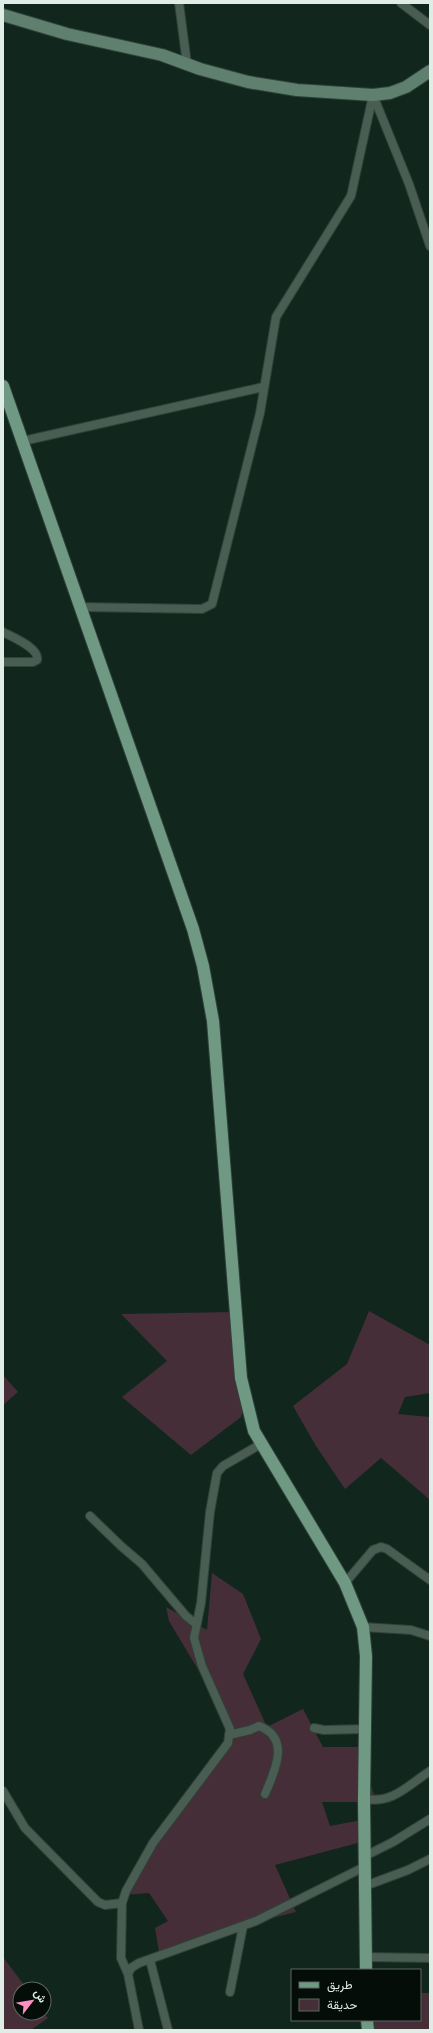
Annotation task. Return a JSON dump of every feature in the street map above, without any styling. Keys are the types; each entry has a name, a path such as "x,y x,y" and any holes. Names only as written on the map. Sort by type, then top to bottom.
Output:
{"main road":[{"path":"3,386 193,930 205,974 213,1021 241,1378 254,1430 345,1583 363,1627 366,1656 364,1799 366,1861 366,1969"}],"street":[{"path":"180,3 187,64"},
{"path":"401,3 430,25"},
{"path":"3,16 67,34 136,48 248,82 296,90 373,95 397,91 430,71"},
{"path":"373,95 409,184 430,246"},
{"path":"80,607 202,610 212,604 260,413 263,387 276,317 352,196 373,95"},
{"path":"23,441 263,387"},
{"path":"3,632 29,646 36,652 38,657 37,660 33,662 3,662"},
{"path":"139,2030 128,1974 121,1958 122,1903 126,1891 153,1843 223,1751 229,1735 230,1729 228,1722 212,1691 194,1638 200,1603 210,1512 217,1473 223,1466 261,1444"},
{"path":"90,1516 142,1564 186,1616 196,1624"},
{"path":"345,1583 373,1550 381,1547 387,1549 430,1580"},
{"path":"363,1627 411,1630 430,1636"},
{"path":"229,1735 259,1726 268,1729 276,1738 278,1750 277,1758 265,1794"},
{"path":"314,1728 324,1730 366,1729"},
{"path":"364,1799 376,1801 387,1799 405,1789 430,1771"},
{"path":"3,1791 25,1828 98,1902 105,1904 122,1903"},
{"path":"128,1974 133,1966 243,1926 366,1861 430,1819"},
{"path":"365,1886 408,1870 430,1859"},
{"path":"230,1992 243,1926"},
{"path":"365,1957 430,1958"},
{"path":"150,1960 168,2030"}],"green space":[{"path":"369,1311 430,1345 430,1393 405,1397 398,1414 430,1417 430,1500 381,1458 345,1489 316,1446 293,1406 347,1364"},
{"path":"234,1312 244,1408 241,1417 191,1455 122,1397 167,1361 121,1314"},
{"path":"3,1375 18,1392 3,1405"},
{"path":"212,1573 243,1594 261,1639 243,1674 267,1727 303,1709 323,1747 360,1747 376,1802 322,1802 330,1826 362,1820 365,1841 275,1865 296,1912 214,1933 159,1952 155,1928 168,1921 149,1893 123,1895 210,1765 228,1734 221,1708 169,1621 166,1607 207,1630"},
{"path":"3,1957 21,1981 12,1981 12,2021 44,2021 31,2030 3,2030"},
{"path":"421,1993 430,1993 430,2030 368,2030 367,2021 421,2021"}]}
